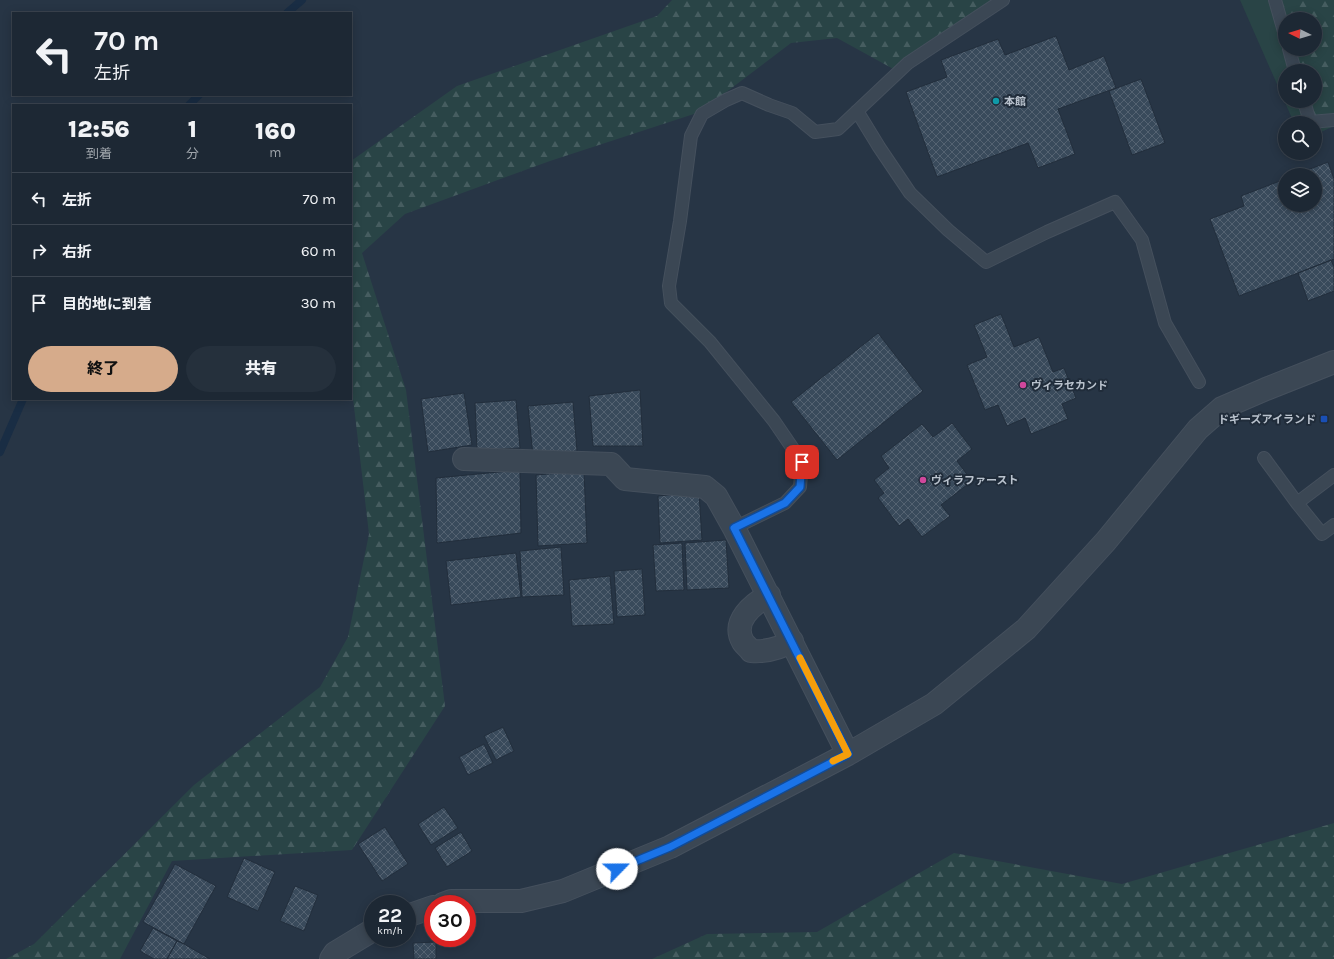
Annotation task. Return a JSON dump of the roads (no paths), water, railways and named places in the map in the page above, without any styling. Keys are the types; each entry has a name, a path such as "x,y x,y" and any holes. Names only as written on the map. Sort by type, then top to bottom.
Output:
{"street":[{"path":"476,901 521,901 564,891 670,847 848,754 934,704 1026,629 1106,541 1198,429 1222,408 1334,362"},
{"path":"464,459 611,464 624,479 705,487 716,496 734,528 848,754"},
{"path":"768,595 747,610 740,627 743,642 751,651 762,652 783,646 792,641"},
{"path":"331,959 335,953 364,935"}],"lane":[{"path":"734,528 785,503 800,487 802,462 774,421 710,342 672,303 669,286 680,221 691,136 702,114 726,100 742,93 792,113 815,132 838,129 908,63 1003,0"},
{"path":"1275,0 1278,12"},
{"path":"1306,108 1310,122 1334,120"},
{"path":"857,111 910,193 948,230 986,262 1047,232 1115,202 1142,240 1166,323 1199,382"},
{"path":"1264,458 1322,534 1334,525"},
{"path":"1297,503 1334,475"}],"waterway":[{"path":"288,12 302,0"},
{"path":"190,104 198,96"},
{"path":"0,452 23,400"}],"place":[{"name":"本館","path":"996,101"},
{"name":"ヴィラセカンド","path":"1023,385"},
{"name":"ドギーズアイランド","path":"1324,419"},
{"name":"ヴィラファースト","path":"923,480"}]}
